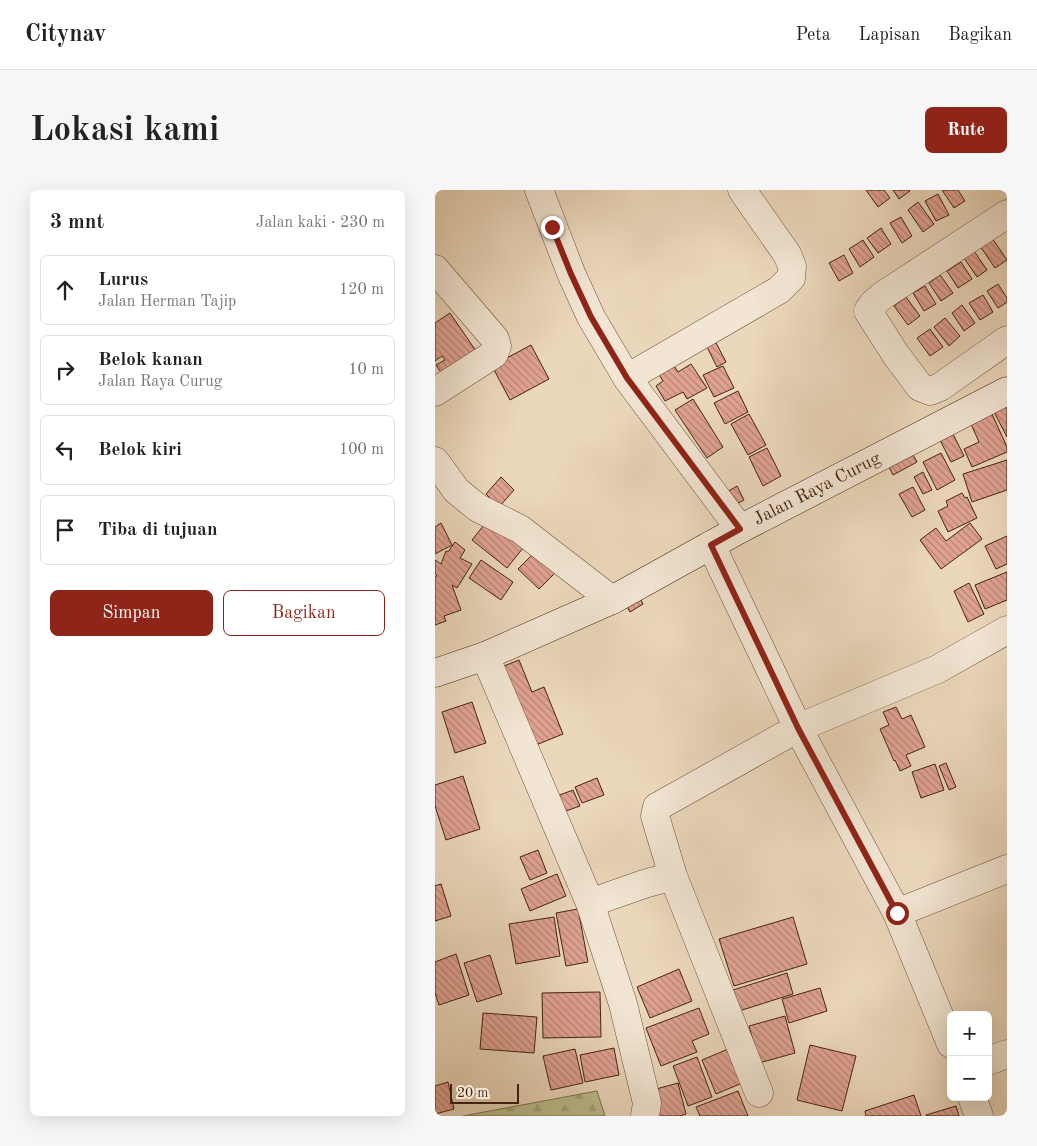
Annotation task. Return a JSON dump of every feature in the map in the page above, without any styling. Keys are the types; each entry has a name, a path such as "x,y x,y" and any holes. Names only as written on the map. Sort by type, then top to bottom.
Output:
{"street":[{"path":"539,190 571,274 591,317 627,378 740,529"},
{"path":"627,378 779,290 791,278 792,266 787,254 742,190"},
{"path":"1007,214 882,296 868,311 896,356 921,387 930,391 940,387 1007,340"},
{"path":"435,269 495,339 497,346 494,354 435,392"},
{"name":"Jalan Raya Curug","path":"435,673 485,656 612,600 740,529 1007,391"},
{"path":"435,461 456,490 478,508 520,529 612,600"},
{"path":"711,545 798,728 897,913 947,1034"},
{"path":"759,1093 673,876 655,816 657,807 798,728 938,669 1007,630"},
{"path":"485,656 590,903 623,1004 647,1103 645,1116"},
{"path":"897,913 1007,869"},
{"path":"590,903 673,876"},
{"path":"992,1060 1007,1054"},
{"path":"973,1101 979,1116"}],"green space":[{"path":"597,1091 605,1116 463,1116"}],"building":[{"path":"866,190 884,190 890,198 878,207"},
{"path":"893,190 909,190 910,191 899,199"},
{"path":"942,190 958,190 965,201 954,208"},
{"path":"938,194 949,215 936,221 925,201"},
{"path":"918,202 934,224 923,232 908,210"},
{"path":"901,217 912,236 902,243 890,223"},
{"path":"881,228 891,244 878,253 867,238"},
{"path":"992,238 1007,260 995,268 980,246"},
{"path":"863,240 874,257 860,267 849,249"},
{"path":"974,251 987,270 977,277 964,258"},
{"path":"844,255 853,273 839,281 829,263"},
{"path":"961,262 972,279 958,288 947,271"},
{"path":"940,275 953,293 941,301 929,283"},
{"path":"998,284 1007,298 1007,302 998,308 987,291"},
{"path":"925,286 936,304 924,311 913,293"},
{"path":"983,295 993,312 980,320 969,303"},
{"path":"906,297 920,316 908,325 894,306"},
{"path":"962,305 975,323 964,331 952,313"},
{"path":"450,313 476,351 442,374 436,365 445,360 442,356 435,361 435,323"},
{"path":"945,318 960,336 949,346 934,327"},
{"path":"930,329 943,347 930,356 917,338"},
{"path":"715,341 726,362 717,367 706,345"},
{"path":"531,345 549,379 510,400 492,366"},
{"path":"673,364 678,372 691,364 707,388 687,399 683,392 665,401 656,386 663,381 658,373"},
{"path":"723,366 734,388 714,397 703,375"},
{"path":"738,391 748,412 725,424 714,403"},
{"path":"693,399 723,447 707,458 675,410"},
{"path":"1007,402 1007,437 993,410"},
{"path":"749,414 766,445 748,455 731,424"},
{"path":"992,414 1007,447 1007,452 972,467 964,449 979,442 971,424"},
{"path":"950,428 964,456 951,462 937,434"},
{"path":"767,448 781,476 763,486 749,457"},
{"path":"910,449 917,462 893,475 886,461"},
{"path":"941,453 955,480 937,490 923,462"},
{"path":"1007,460 1007,490 972,502 963,474"},
{"path":"923,472 932,490 923,494 914,477"},
{"path":"501,477 514,490 499,507 486,494"},
{"path":"737,486 744,500 735,505 727,492"},
{"path":"913,487 925,510 912,517 899,494"},
{"path":"962,493 965,498 967,497 977,518 948,532 938,511 948,506 946,501"},
{"path":"492,515 527,543 507,568 472,540"},
{"path":"441,523 452,545 435,554 435,527"},
{"path":"970,523 982,539 941,569 920,540 936,528 946,541"},
{"path":"1007,536 1007,564 996,569 985,546"},
{"path":"455,542 465,550 460,558 472,564 457,588 452,585 461,610 444,616 446,621 435,625 435,577 437,576 435,574 435,560 441,564 446,551 448,552"},
{"path":"538,549 559,569 539,589 518,569"},
{"path":"481,560 513,582 501,600 469,578"},
{"path":"1007,572 1007,600 985,609 975,585"},
{"path":"969,583 984,614 968,622 954,591"},
{"path":"635,589 643,604 630,612 621,596"},
{"path":"519,660 532,692 544,687 563,734 536,745 504,666"},
{"path":"472,702 486,743 455,753 442,712"},
{"path":"896,707 902,719 911,715 925,747 906,755 911,766 900,771 880,729 889,725 883,712"},
{"path":"946,763 956,787 949,790 939,766"},
{"path":"935,764 944,790 921,798 912,772"},
{"path":"463,776 480,829 446,840 435,806 435,785"},
{"path":"597,778 604,795 582,803 575,787"},
{"path":"573,790 580,806 563,812 557,796"},
{"path":"538,850 547,873 530,880 520,857"},
{"path":"557,874 566,896 530,911 521,889"},
{"path":"441,884 451,916 435,921 435,886"},
{"path":"578,909 588,962 566,966 556,913"},
{"path":"554,917 560,956 516,964 509,924"},
{"path":"793,917 807,964 734,986 719,939"},
{"path":"456,954 469,995 439,1005 435,993 435,962"},
{"path":"490,955 502,994 477,1002 464,963"},
{"path":"679,969 692,1001 650,1018 637,987"},
{"path":"787,973 793,994 739,1011 733,990"},
{"path":"820,988 827,1011 789,1023 782,999"},
{"path":"600,992 601,1037 543,1038 542,993"},
{"path":"699,1008 709,1034 692,1041 697,1052 661,1066 646,1028"},
{"path":"483,1013 537,1017 534,1053 480,1049"},
{"path":"785,1016 795,1053 759,1063 749,1026"},
{"path":"810,1045 856,1056 842,1111 797,1100"},
{"path":"733,1047 747,1081 716,1094 702,1060"},
{"path":"614,1048 619,1075 585,1082 580,1055"},
{"path":"575,1049 583,1083 551,1090 543,1056"},
{"path":"697,1057 712,1097 688,1106 673,1066"},
{"path":"448,1082 454,1109 435,1114 435,1086"},
{"path":"678,1083 686,1114 680,1116 655,1116 649,1091"},
{"path":"738,1091 748,1116 700,1116 696,1107"},
{"path":"914,1095 921,1116 866,1116 865,1111"},
{"path":"956,1106 959,1116 926,1116 926,1115"}],"route":[{"path":"552,227 591,317 627,378 740,529 711,545 798,728 897,913"}]}
